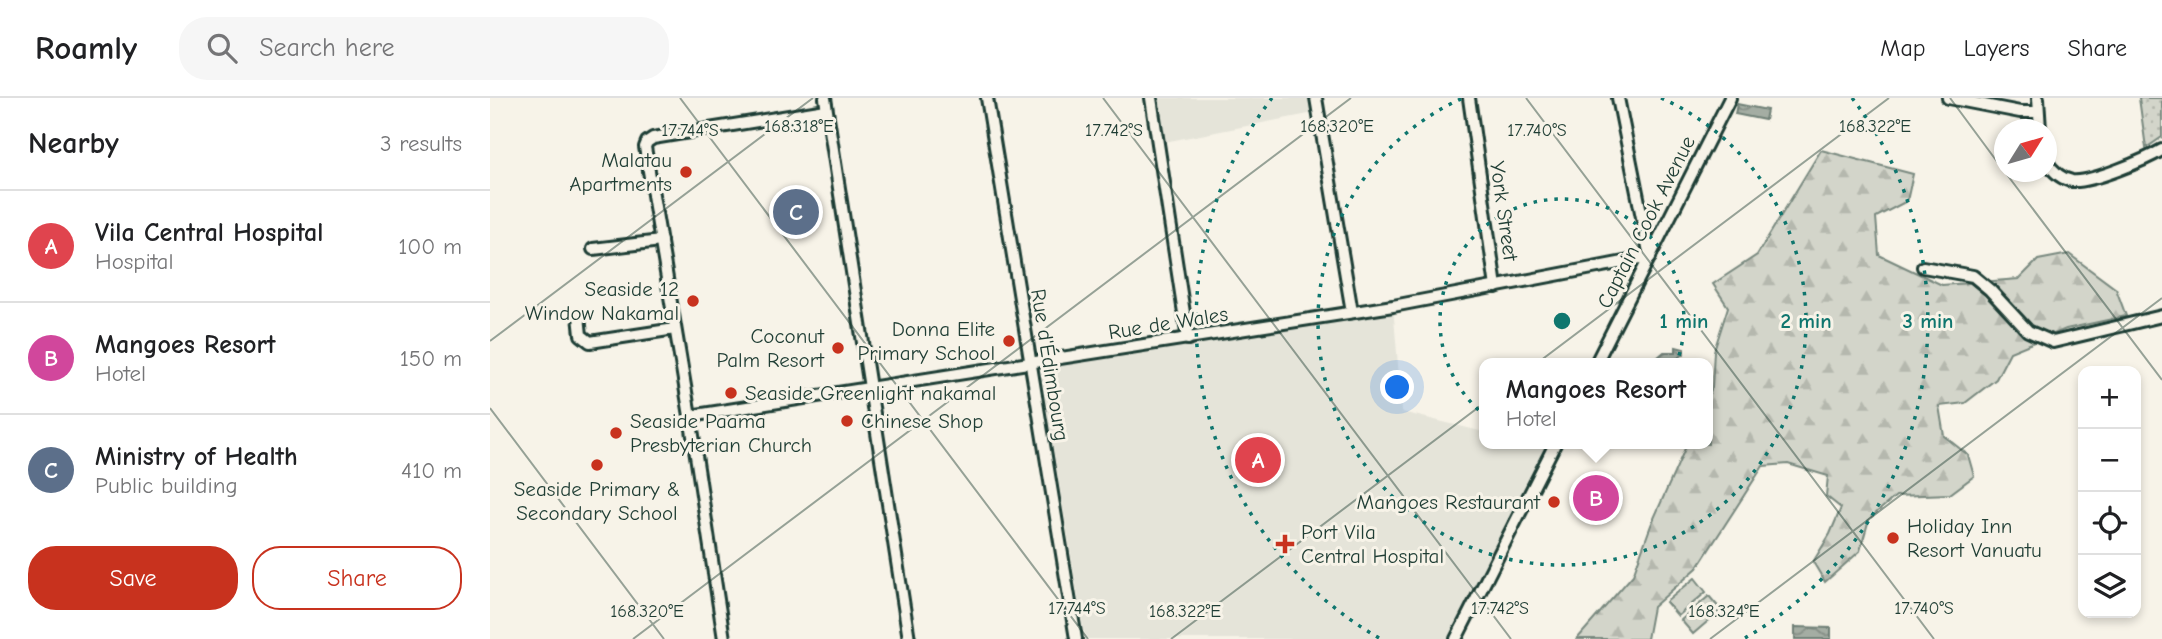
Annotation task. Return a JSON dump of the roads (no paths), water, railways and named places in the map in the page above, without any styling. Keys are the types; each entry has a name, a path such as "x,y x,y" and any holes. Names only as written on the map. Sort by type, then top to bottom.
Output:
{"street":[{"name":"Rue d'Édimbourg","path":"987,98 1076,639"},
{"path":"1151,98 1188,339"},
{"path":"1316,98 1352,312"},
{"name":"York Street","path":"1469,98 1496,287"},
{"path":"1618,98 1650,257"},
{"name":"Captain Cook Avenue","path":"1599,358 1730,98"},
{"path":"1948,98 2020,112 2038,112"},
{"path":"2038,98 2039,119"},
{"path":"724,639 645,147 653,138 825,104 909,639"},
{"path":"2057,174 2069,181 2083,180 2105,174 2162,150"},
{"path":"593,249 661,241"},
{"name":"Rue de Wales","path":"690,416 1352,312 1650,257"},
{"path":"1923,268 1973,276 1990,290 2028,331 2053,342 2162,316"},
{"path":"579,316 581,335 590,342 675,329"},
{"path":"1456,639 1552,449"}],"water":[{"path":"1737,104 1767,110 1765,120 1735,114"},
{"path":"1676,347 1684,349 1684,354 1678,358 1658,357 1664,352 1676,352"},
{"path":"1795,627 1831,628 1831,639 1795,639"}],"place":[{"name":"Malatau Apartments","path":"686,172"},
{"name":"Ministry of Health","path":"796,212"},
{"name":"Seaside 12 Window Nakamal","path":"693,301"},
{"name":"Donna Elite Primary School","path":"1009,341"},
{"name":"Coconut Palm Resort","path":"838,348"},
{"name":"Seaside Greenlight nakamal","path":"731,393"},
{"name":"Chinese Shop","path":"847,421"},
{"name":"Seaside Paama Presbyterian Church","path":"616,433"},
{"name":"Vila Central Hospital","path":"1258,460"},
{"name":"Seaside Primary & Secondary School","path":"597,465"},
{"name":"Mangoes Resort","path":"1596,498"},
{"name":"Mangoes Restaurant","path":"1554,502"},
{"name":"Holiday Inn Resort Vanuatu","path":"1893,538"},
{"name":"Port Vila Central Hospital","path":"1285,544"}]}
